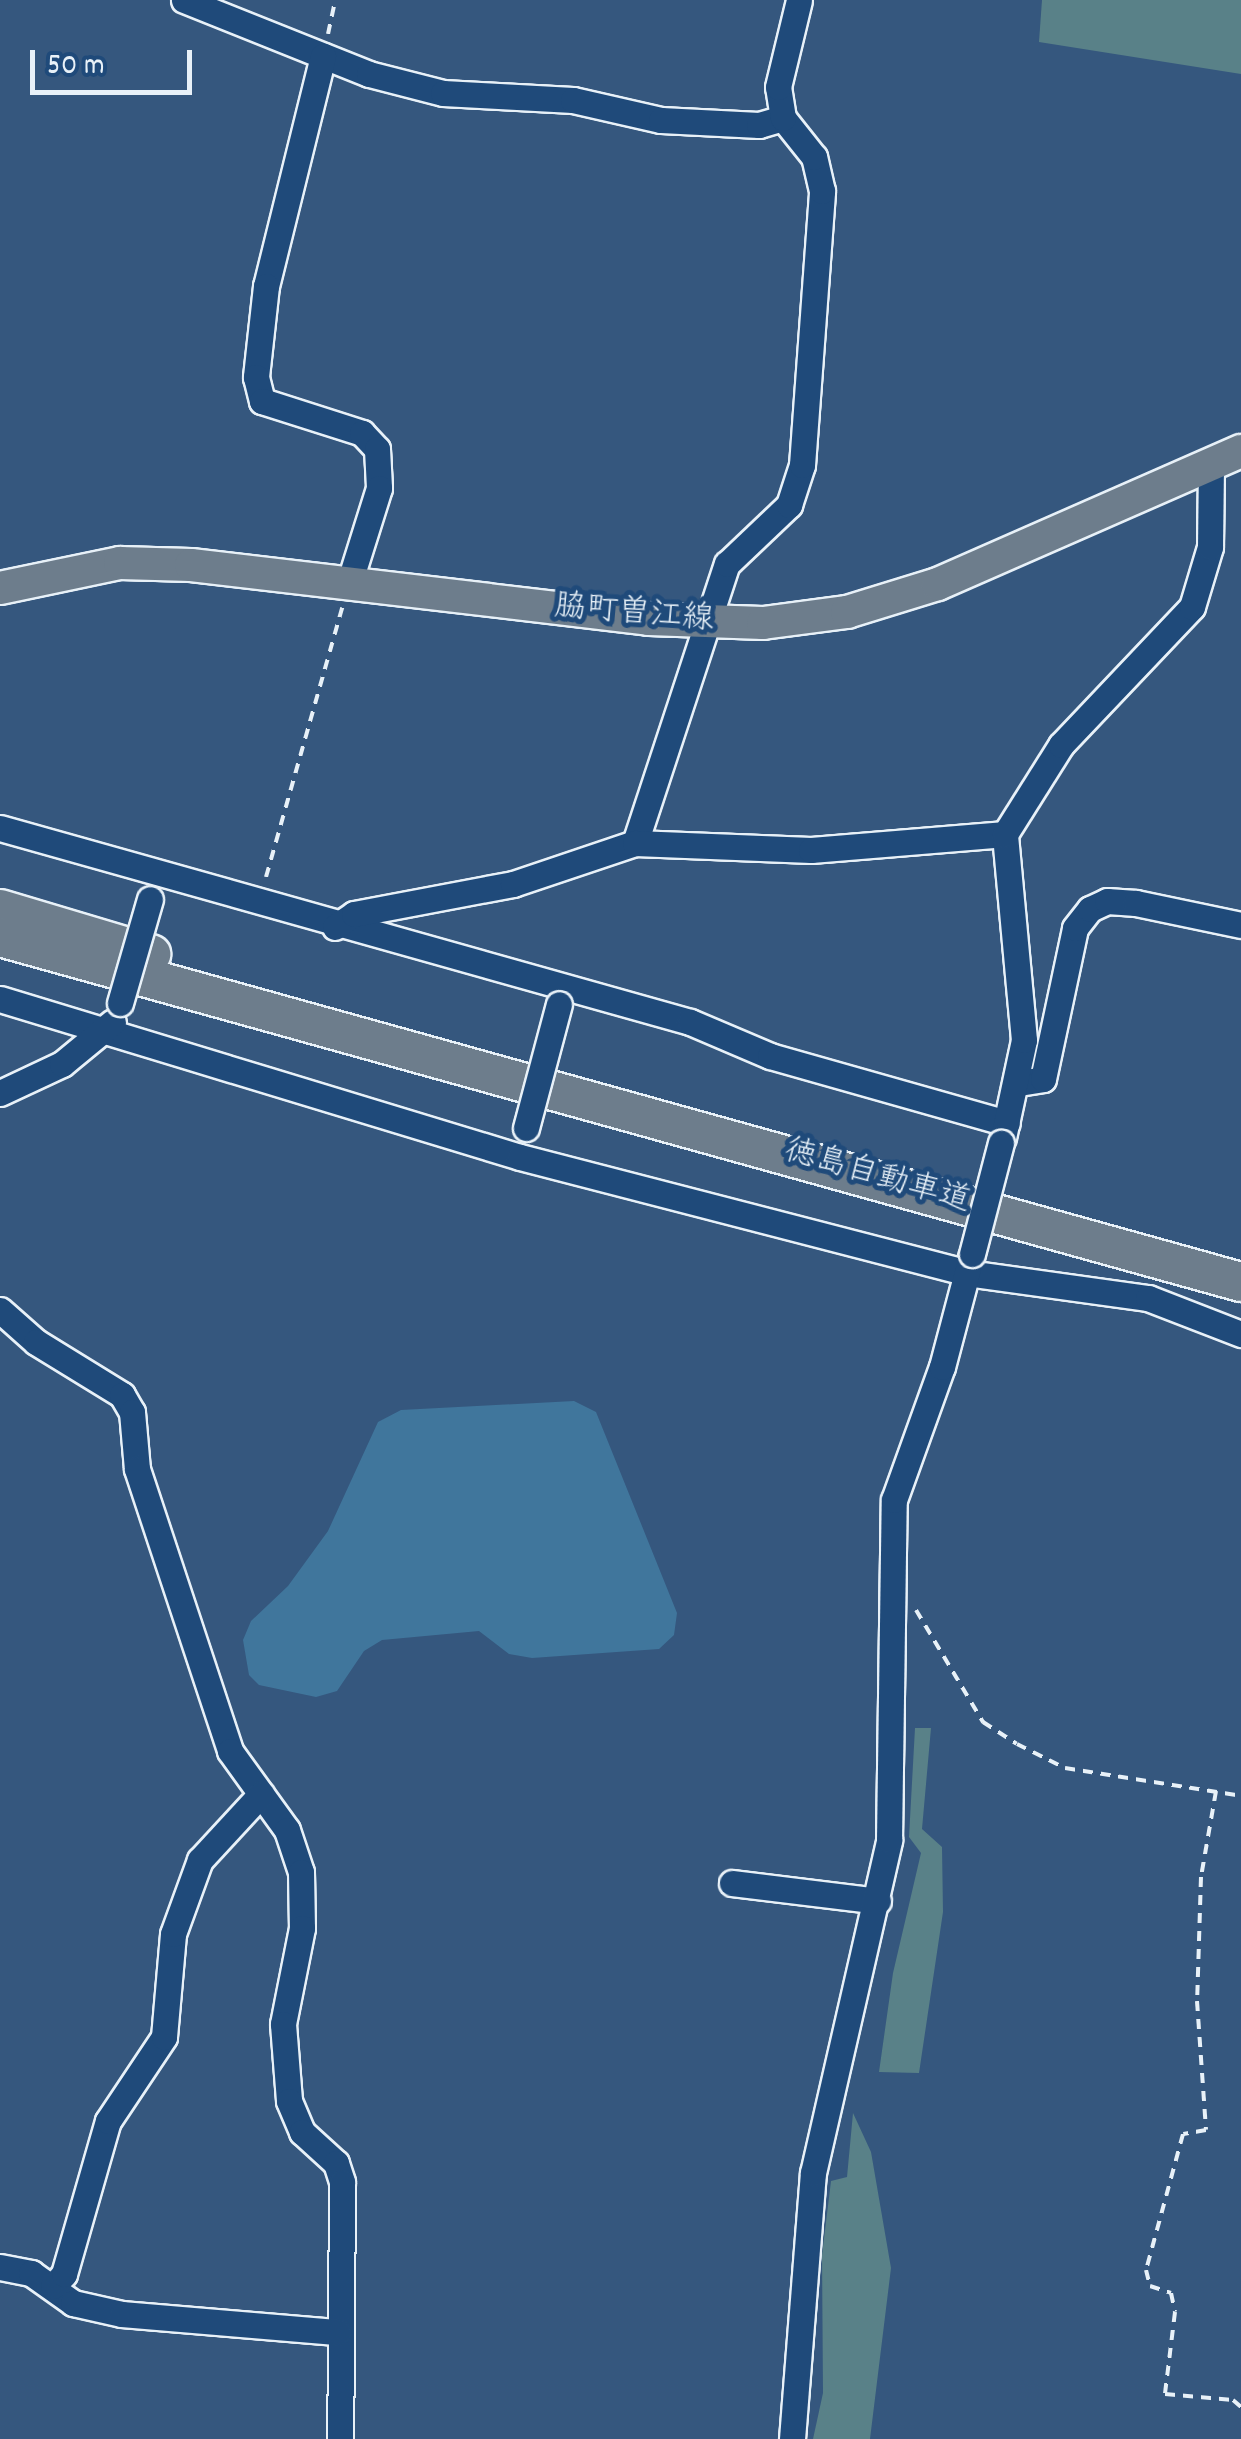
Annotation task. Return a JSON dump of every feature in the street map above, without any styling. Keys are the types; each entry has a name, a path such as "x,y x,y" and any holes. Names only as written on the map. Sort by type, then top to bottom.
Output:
{"highway":[{"name":"徳島自動車道","path":"0,909 512,1074"},
{"name":"徳島自動車道","path":"0,936 512,1074 1241,1282"}],"main road":[{"name":"脇町曽江線","path":"0,588 120,563 708,624 847,612 938,584 1241,450"}],"street":[{"path":"184,0 323,56 443,94 573,100 661,120 759,124 782,118"},
{"path":"635,842 728,564 789,505 802,465 822,191 814,157 782,118 778,88 799,0"},
{"path":"323,56 266,286 256,377 262,401 362,433 377,449 379,488 349,584"},
{"path":"792,2439 804,2355 804,2233 813,2172 878,1901 888,1840 894,1724 894,1500 970,1264 1019,1083 1024,1040 1006,834 1061,745 1192,607 1210,547 1211,466"},
{"path":"0,828 157,872 1004,1133"},
{"path":"335,927 354,914 513,884 635,842 812,850 1006,834"},
{"path":"0,1093 62,1064 110,1030 157,872"},
{"path":"1019,1083 1043,1079 1076,928 1090,909 1107,901 1136,903 1241,925"},
{"path":"520,1158 560,996"},
{"path":"0,999 520,1158 970,1264 1148,1298 1241,1334"},
{"path":"0,1310 50,1351 122,1395 132,1412 137,1469 230,1751 286,1830 300,1872 302,1928 283,2024 290,2101 302,2132 336,2163 342,2182 340,2439"},
{"path":"53,2286 64,2274 108,2121 164,2037 173,1934 200,1860 262,1794"},
{"path":"732,1884 878,1901"},
{"path":"0,2267 53,2286 73,2303 122,2314 338,2332"}],"path":[{"path":"323,56 335,0"},
{"path":"255,903 282,835 349,584"},
{"path":"915,1608 984,1722 1017,1744 1065,1768 1241,1796"},
{"path":"1216,1791 1201,1877 1196,2001 1206,2130 1183,2134 1146,2270 1150,2286 1171,2293 1174,2312 1165,2394 1234,2400 1241,2408"}],"green space":[{"path":"1042,0 1241,0 1241,74 1039,42"},
{"path":"915,1728 931,1728 922,1829 942,1847 943,1912 919,2073 879,2072 893,1973 921,1853 909,1837"},
{"path":"853,2113 871,2152 891,2268 870,2439 813,2439 823,2393 822,2255 831,2181 847,2177"}],"water":[{"path":"574,1401 596,1412 677,1613 674,1635 659,1649 532,1658 509,1654 479,1631 382,1640 364,1651 337,1691 316,1697 259,1685 249,1675 243,1640 251,1621 288,1586 328,1531 378,1422 401,1410"}]}
